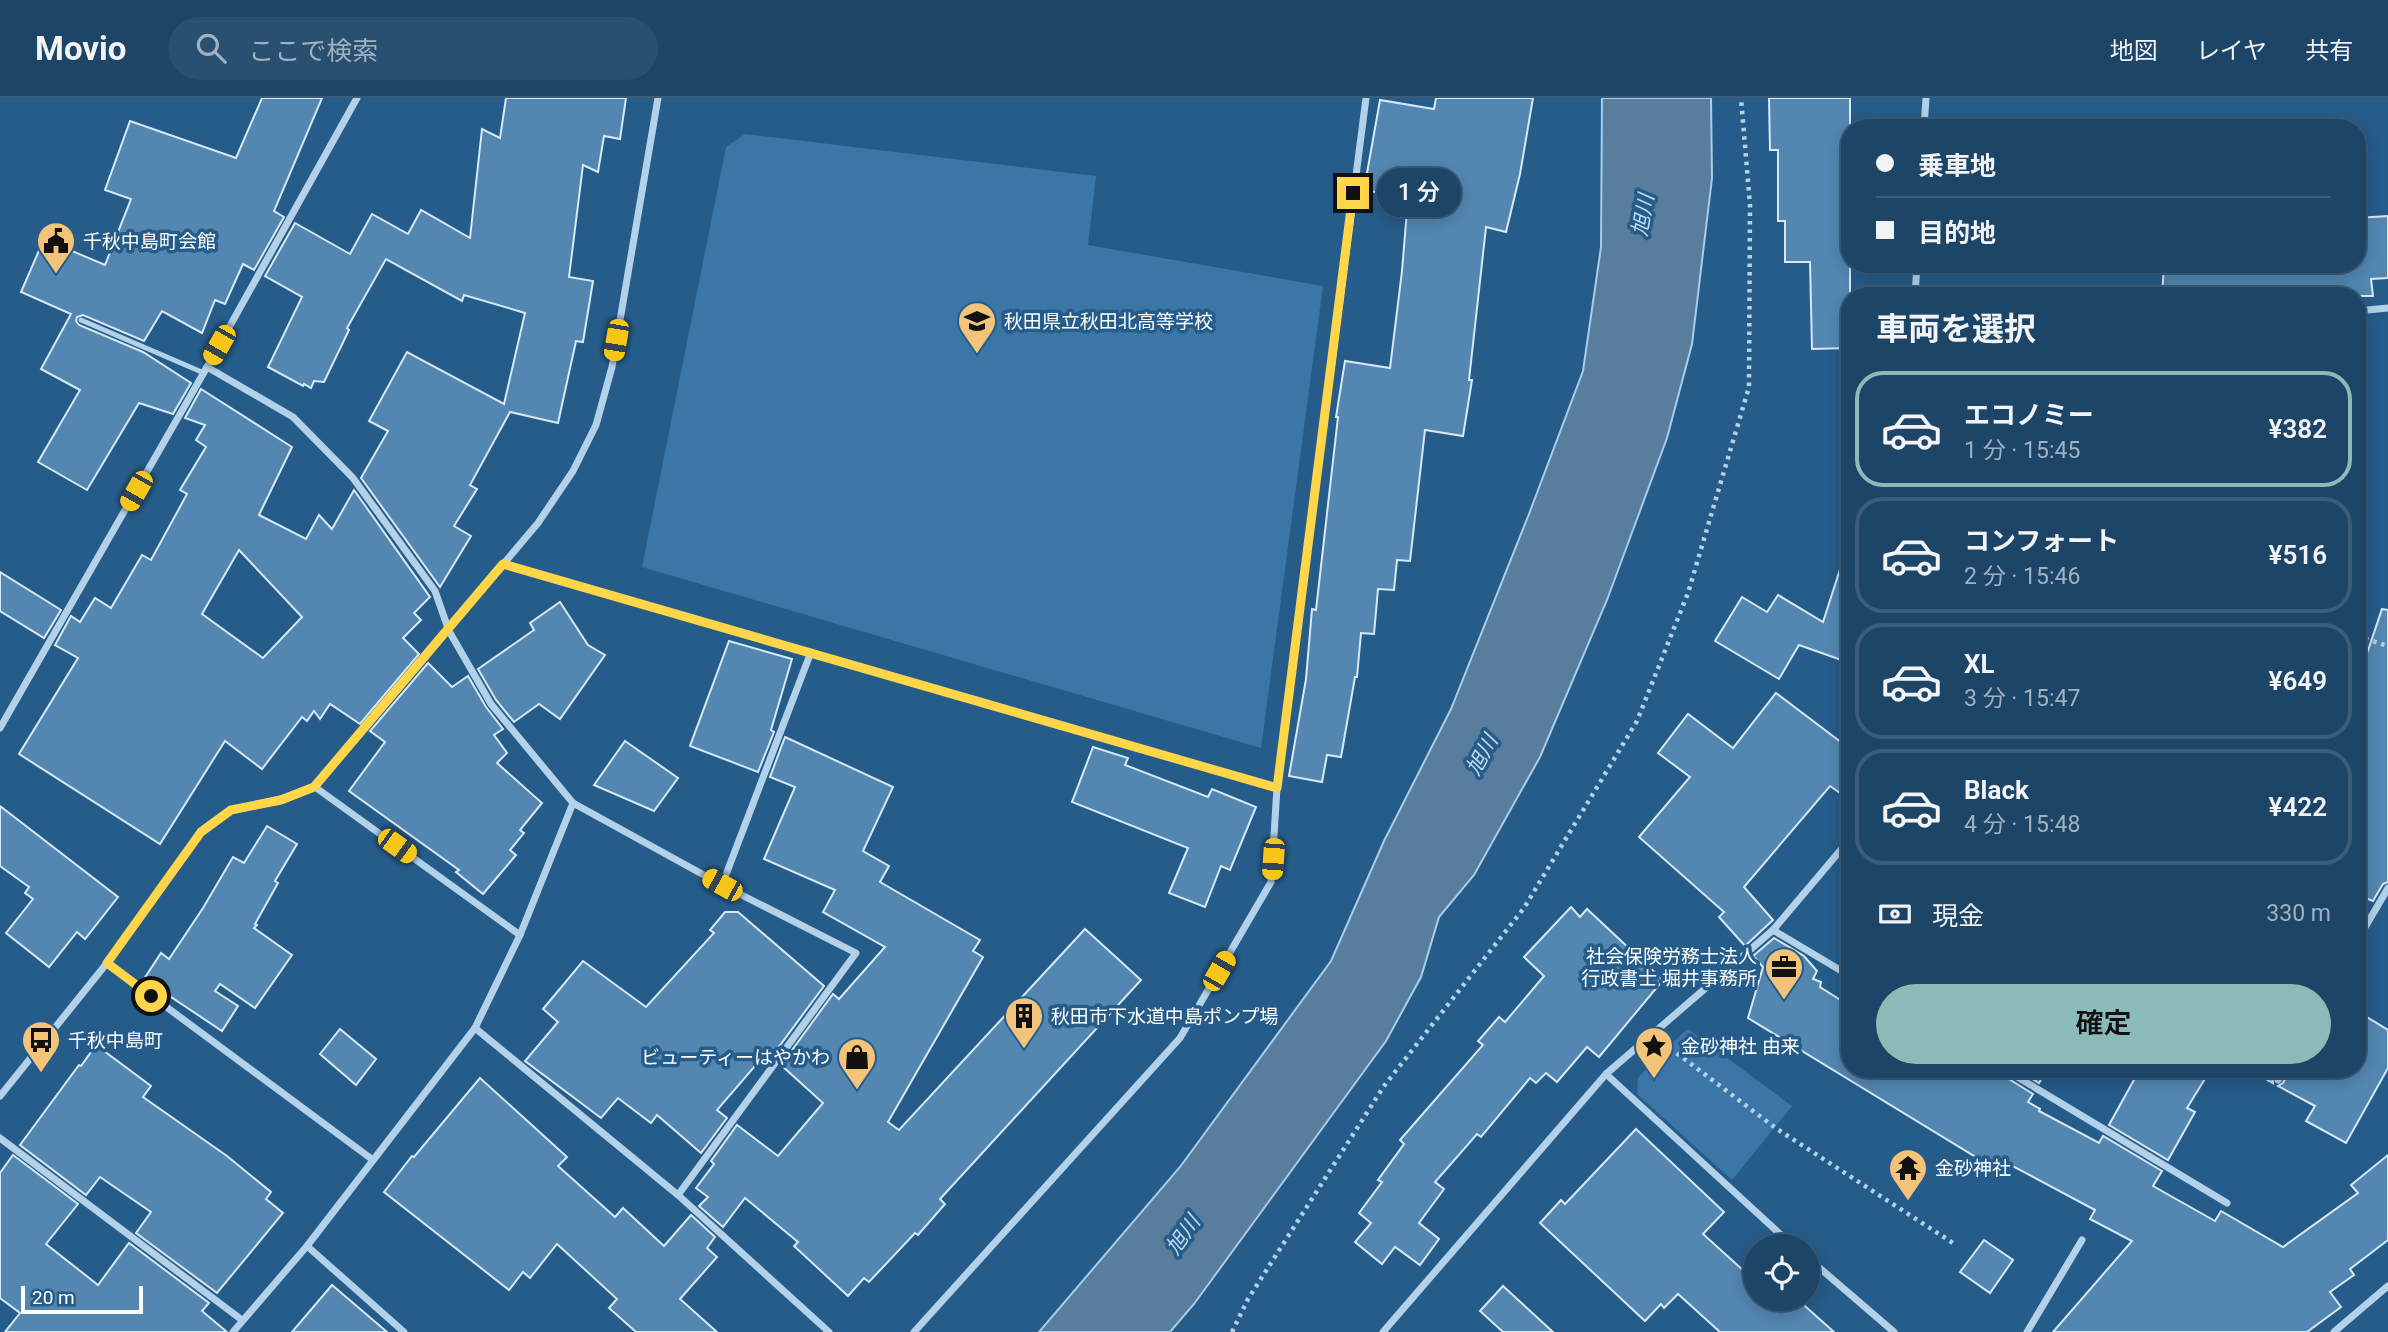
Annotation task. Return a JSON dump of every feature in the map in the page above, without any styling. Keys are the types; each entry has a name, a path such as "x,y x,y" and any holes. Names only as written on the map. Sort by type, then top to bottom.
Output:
{"street":[{"path":"0,728 357,98"},
{"path":"0,1096 107,963 201,832 231,810 281,800 314,787 538,523 573,471 596,425 612,367 658,98"},
{"path":"914,1332 1180,1038 1271,882 1277,788 1366,98"},
{"path":"1925,119 1926,98"},
{"path":"2366,310 2388,308"},
{"path":"205,370 293,416 353,478 435,591 449,631 491,704 573,803 722,885 856,953 678,1195"},
{"path":"722,885 811,652"},
{"path":"314,787 520,935"},
{"path":"233,1332 307,1246 475,1028 520,935 573,803"},
{"path":"1383,1332 1606,1074 1773,930 1841,850"},
{"path":"2366,926 2388,888"},
{"path":"1773,930 1841,971"},
{"path":"107,963 373,1160"},
{"path":"475,1028 678,1195 829,1332"},
{"path":"1606,1074 1780,1234"},
{"path":"2019,1078 2227,1203"},
{"path":"0,1138 242,1320"},
{"path":"2027,1332 2082,1240"},
{"path":"307,1246 404,1332"},
{"path":"1820,1268 1894,1332"},
{"path":"2334,1332 2388,1286"}],"lane":[{"path":"81,320 205,370"},
{"path":"503,564 1277,788"}],"path":[{"path":"1232,1332 1248,1299 1384,1086 1524,908 1637,720 1688,593 1749,387 1750,205 1741,98"},
{"path":"2366,639 2388,646"},
{"path":"1653,1035 1776,1129 1953,1243"}],"shaded area":[{"name":"秋田県立秋田北高等学校","path":"745,134 1096,176 1088,245 1323,286 1261,748 642,567 726,147"},
{"path":"1688,1029 1792,1106 1732,1180 1637,1094 1638,1078 1658,1055"}],"water":[{"name":"旭川","path":"1602,98 1711,98 1712,178 1692,344 1667,438 1607,600 1540,757 1474,875 1439,917 1421,977 1386,1041 1194,1304 1170,1332 1039,1332 1180,1167 1331,961 1384,841 1451,709 1583,371 1601,247"}],"building":[{"path":"262,98 322,98 274,211 284,217 254,270 243,264 225,304 215,300 202,333 162,311 144,341 83,315 77,317 79,325 143,352 191,383 173,414 139,403 87,490 38,462 80,390 41,369 71,314 21,292 44,239 105,265 131,199 105,190 130,121 236,158"},
{"path":"506,98 626,98 620,139 604,136 598,172 583,165 569,277 593,281 583,342 576,341 558,423 510,412 470,485 477,489 454,526 471,536 440,587 361,478 388,431 369,421 407,352 504,404 525,313 464,295 462,301 386,259 347,328 349,330 324,382 314,381 311,388 268,367 302,297 265,276 295,223 350,254 372,214 408,234 421,210 470,238 482,129 500,138"},
{"path":"1436,98 1533,98 1520,174 1506,232 1486,227 1469,380 1472,380 1463,436 1425,430 1410,561 1397,560 1394,590 1378,589 1374,634 1361,633 1357,677 1341,757 1327,755 1322,782 1289,776 1306,679 1312,609 1316,610 1336,417 1345,361 1390,368 1408,198 1364,190 1380,100 1434,109"},
{"path":"1769,98 1850,98 1850,119 1841,119 1841,273 1850,273 1850,287 1841,287 1841,348 1812,349 1810,262 1785,262 1785,221 1778,221 1778,150 1770,150"},
{"path":"2388,216 2388,278 2371,279 2373,296 2366,296 2366,287 2163,287 2163,273 2366,273 2366,217"},
{"path":"201,389 292,447 259,515 306,539 319,515 332,529 354,490 430,597 414,613 421,620 403,638 419,654 360,724 330,704 320,719 314,711 307,721 302,717 262,769 225,741 160,844 19,754 78,658 55,645 71,616 80,622 95,598 111,608 142,555 151,560 187,494 180,490 206,447 196,440 205,425 185,418","holes":["239,550 302,617 263,658 202,614"]},
{"path":"1841,566 1841,660 1799,645 1779,679 1715,641 1742,597 1767,612 1778,595 1823,622"},
{"path":"0,572 61,610 44,638 0,611"},
{"path":"560,602 588,645 605,655 560,719 539,704 514,722 496,700 478,669 534,630 530,623"},
{"path":"2382,609 2388,610 2388,882 2383,884 2373,901 2366,898 2366,656"},
{"path":"729,641 792,659 771,730 774,732 758,772 690,746"},
{"path":"428,663 452,687 468,676 503,729 494,735 507,753 497,763 542,803 520,830 524,833 510,850 516,855 483,894 456,872 459,870 349,791 385,742 370,731"},
{"path":"1776,693 1841,742 1840,793 1830,786 1744,887 1773,920 1745,946 1719,917 1724,912 1639,837 1690,777 1658,753 1688,714 1733,748"},
{"path":"785,737 893,787 863,851 889,866 880,882 980,940 973,951 983,957 888,1122 899,1130 1085,929 1141,980 940,1199 945,1204 918,1235 915,1233 869,1282 864,1278 848,1296 794,1246 798,1242 745,1198 723,1227 699,1206 708,1197 696,1188 714,1164 711,1161 737,1125 778,1156 823,1103 781,1065 833,994 839,999 885,947 823,912 835,890 764,859 795,787 770,777"},
{"path":"625,741 678,778 654,811 594,785"},
{"path":"1093,747 1128,758 1125,765 1208,797 1212,789 1256,807 1230,870 1221,866 1205,907 1169,893 1188,848 1072,802"},
{"path":"0,806 118,897 85,939 77,932 49,967 6,933 33,899 25,893 29,887 0,866"},
{"path":"267,826 297,844 275,881 278,883 254,928 292,955 255,1008 220,984 215,991 238,1006 222,1031 144,979 161,953 169,959 233,857 244,863"},
{"path":"1571,907 1580,917 1587,909 1663,980 1599,1057 1587,1047 1557,1082 1546,1073 1536,1083 1530,1078 1481,1137 1477,1134 1435,1182 1444,1189 1419,1223 1439,1239 1420,1265 1395,1247 1382,1264 1355,1242 1371,1223 1359,1213 1382,1182 1378,1180 1404,1144 1400,1140 1483,1045 1478,1041 1499,1017 1505,1022 1544,976 1524,957"},
{"path":"725,912 738,912 824,986 772,1056 767,1052 717,1110 727,1118 701,1153 657,1115 651,1123 618,1098 601,1118 525,1061 558,1022 543,1009 583,961 646,1007 714,933 710,930"},
{"path":"1774,938 1804,956 1817,971 1813,979 1821,982 1820,987 1841,1000 1841,1075 1748,1018 1763,967 1753,956"},
{"path":"2366,1017 2388,1030 2388,1068 2346,1143 2306,1121 2315,1106 2278,1086 2286,1078 2366,1078"},
{"path":"340,1029 376,1059 356,1085 320,1054"},
{"path":"96,1045 151,1086 143,1097 227,1156 271,1192 266,1199 283,1213 217,1293 136,1233 151,1212 100,1177 86,1195 20,1145"},
{"path":"480,1078 567,1157 558,1166 615,1217 623,1208 664,1246 691,1215 715,1237 707,1248 717,1257 680,1299 717,1332 636,1332 609,1308 617,1299 557,1244 530,1278 523,1272 509,1290 384,1192"},
{"path":"1846,1078 2007,1078 2033,1094 2028,1102 2040,1109 2039,1111 2099,1143 2103,1136 2162,1171 2153,1186 2215,1221 2221,1211 2283,1247 2358,1193 2351,1185 2388,1155 2388,1240 2350,1269 2354,1275 2330,1292 2341,1307 2307,1332 2053,1332 2132,1241 2090,1219 2095,1210 2007,1163 2002,1173"},
{"path":"2135,1078 2205,1078 2187,1108 2195,1112 2168,1160 2109,1125"},
{"path":"1636,1129 1724,1212 1703,1234 1743,1270 1743,1311 1811,1311 1834,1332 1720,1332 1678,1294 1664,1308 1661,1304 1645,1321 1540,1223 1561,1200 1565,1204"},
{"path":"13,1155 78,1204 46,1244 98,1285 129,1243 209,1303 202,1311 227,1332 5,1332 20,1313 0,1298 0,1173"},
{"path":"1984,1240 2013,1260 1990,1293 1960,1272"},
{"path":"332,1285 387,1332 292,1332"},
{"path":"1503,1286 1553,1332 1503,1332 1480,1311"}],"place":[{"name":"千秋中島町会館","path":"56,275"},
{"name":"秋田県立秋田北高等学校","path":"977,355"},
{"name":"社会保険労務士法人 行政書士 堀井事務所","path":"1784,1001"},
{"name":"秋田市下水道中島ポンプ場","path":"1024,1050"},
{"name":"千秋中島町","path":"41,1074"},
{"name":"金砂神社 由来","path":"1654,1080"},
{"name":"ビューティーはやかわ","path":"857,1091"},
{"name":"金砂神社","path":"1908,1202"}],"route":[{"path":"151,996 107,963 201,832 231,810 281,800 314,787 449,631 503,564 1277,788 1353,193"}]}
